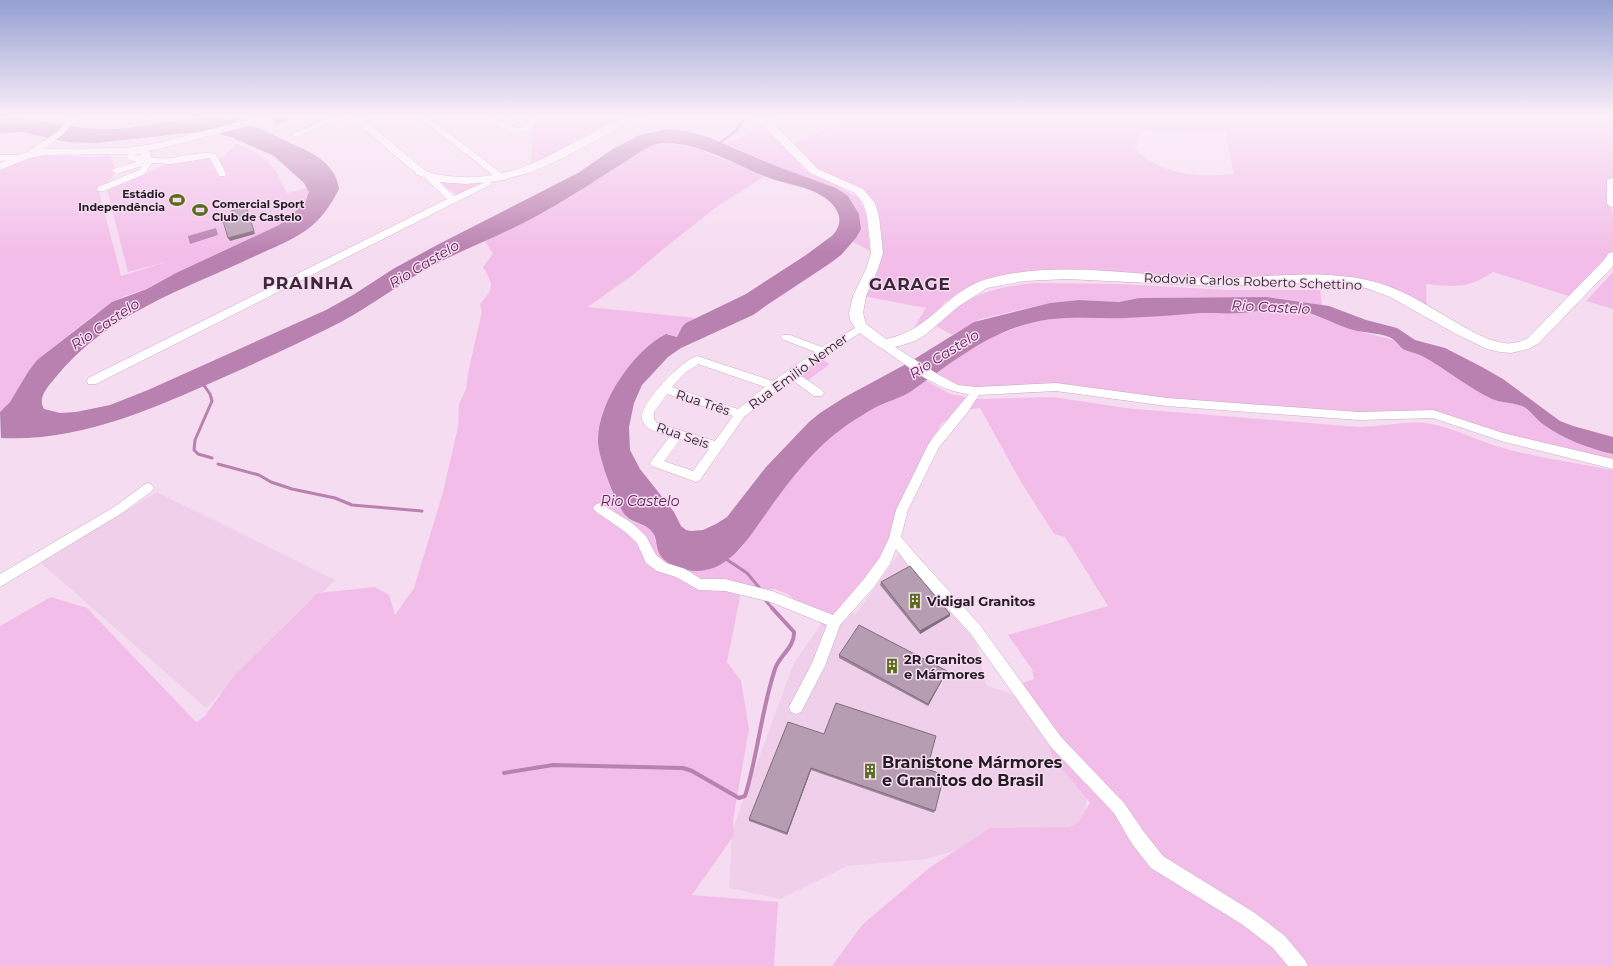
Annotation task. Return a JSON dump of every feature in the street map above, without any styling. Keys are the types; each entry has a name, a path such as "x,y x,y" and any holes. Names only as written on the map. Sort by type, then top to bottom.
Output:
{"main road":[{"path":"408,162 429,177 448,180 473,181 502,178 548,162"},
{"path":"806,162 814,171 859,191 866,196 871,204 877,252 872,270 856,308 857,321 862,327 884,344"},
{"path":"1613,181 1613,203"},
{"name":"Rodovia Carlos Roberto Schettino","path":"884,344 896,342 922,332 952,304 980,286 1001,280 1030,277 1094,275 1212,282 1327,281 1367,284 1404,298 1463,333 1484,342 1503,348 1520,346 1533,341 1608,264 1613,256"}],"street":[{"path":"116,171 127,162"},
{"path":"125,179 131,162"},
{"path":"142,172 145,162"},
{"path":"101,189 142,172 161,162"},
{"path":"216,162 222,174"},
{"path":"481,162 502,178"},
{"path":"429,177 453,200"},
{"path":"92,381 453,200 488,184"},
{"name":"Rua Emilio Nemer","path":"678,434 656,463 696,477 740,414 774,386 823,351 862,327"},
{"path":"786,337 823,351"},
{"path":"884,344 935,378 956,389 976,391 1056,387 1167,402 1359,416 1433,414 1501,437 1613,464"},
{"path":"665,389 678,372 688,364 697,360 774,386"},
{"path":"791,374 818,393"},
{"name":"Rua Três","path":"665,389 740,414"},
{"name":"Rua Seis","path":"665,389 649,411 647,417 648,421 653,426 718,447"},
{"path":"796,707 818,666 835,622 870,583 885,560 895,538 896,527 908,497 937,441 952,422 970,404 976,391"},
{"path":"0,581 118,510 148,488"},
{"path":"599,508 628,527 642,540 651,558 662,567 680,573 699,584 725,586 772,597 835,622"},
{"path":"895,538 913,561 975,629 1056,742 1119,808 1138,838 1158,862 1249,919 1279,942 1299,966"}],"shaded area":[{"path":"19,162 113,162 113,176 99,191 121,276 166,262 128,272 107,190 164,165 177,162 268,162 278,175 287,193 308,188 309,196 293,215 279,225 176,273 147,289 125,296 95,314 37,360 10,402 0,412 0,170"},
{"path":"531,162 539,162 531,166"},
{"path":"625,162 731,162 765,176 719,205 634,274 588,307 696,318 682,327 677,337 668,334 647,347 620,378 602,461 626,517 652,531 656,542 739,551 792,478 829,439 863,414 925,380 950,394 975,399 1053,397 1125,408 1358,427 1425,423 1445,427 1493,445 1517,452 1613,470 1613,966 832,966 862,925 929,868 990,828 1069,827 1078,823 1090,803 1052,756 1046,731 1011,687 1034,679 1032,669 1008,635 1108,606 1065,537 1054,534 1021,482 980,408 959,411 941,424 914,478 884,562 827,629 789,595 775,589 741,592 727,662 741,681 749,729 733,820 734,835 692,895 778,902 774,966 0,966 0,626 51,597 87,608 196,722 204,717 234,676 318,593 375,587 389,595 395,615 414,588 443,492 458,427 459,404 466,389 468,373 482,312 480,304 488,294 491,286 491,282 483,267 493,254 485,241 571,197"},
{"path":"767,162 798,162 803,168 859,198 866,213 870,251 853,242 858,235 860,219 858,212 849,198 836,188"},
{"path":"810,162 1153,162 1182,173 1195,175 1221,175 1234,174 1232,162 1613,162 1611,204 1613,220 1613,252 1611,258 1575,298 1493,272 1484,278 1461,286 1426,284 1427,311 1384,293 1357,287 1015,276 969,289 945,302 935,316 912,331 926,308 863,296 873,278 872,200 817,169"},
{"path":"440,182 487,182 456,195"},
{"path":"1613,272 1613,309 1586,301"},
{"path":"1034,283 1119,284 1228,290 1320,290 1322,305 1267,297 1139,298 1119,302 1079,300 1050,303 980,319 952,335 936,326 954,309 966,301 984,293"},
{"path":"1282,307 1296,309 1354,330 1394,340 1403,347 1420,355 1467,385 1486,395 1499,401 1523,406 1549,428 1566,438 1585,446 1613,454 1613,461 1576,454 1440,417 1377,417 1062,389 962,388 933,374 995,336 1032,322 1058,318 1126,318 1202,313 1243,313"},
{"path":"821,358 830,364 807,381 798,375"},
{"path":"157,492 335,580 206,708 40,562"},
{"name":"Branistone Mármores e Granitos do Brasil","path":"900,552 976,642 986,685 1016,696 1087,790 1084,824 999,837 927,859 847,866 780,899 729,888 732,831 794,663 832,608 856,614"}],"water":[{"name":"Rio Castelo","path":"281,162 324,162 334,174 339,189 329,207 310,227 299,235 279,245 147,306 98,336 76,356 44,392 42,405 44,409 60,413 76,412 110,405 148,390 326,310 353,295 393,269 578,173 594,162 624,162 573,195 531,219 432,266 341,322 222,378 142,412 87,429 59,435 30,438 1,438 0,412 10,402 37,360 112,302 147,289 176,273 279,225 306,200 309,192 304,183"},
{"name":"Rio Castelo","path":"732,162 767,162 836,188 848,196 859,214 861,229 856,238 841,255 829,264 753,315 681,348 668,357 642,385 634,403 629,427 630,450 640,469 674,512 681,526 686,530 703,530 727,517 766,467 809,422 845,397 908,363 974,322 1050,303 1079,300 1119,302 1139,298 1267,297 1329,306 1366,320 1397,328 1415,340 1445,348 1482,367 1503,379 1560,421 1613,437 1613,454 1586,446 1560,435 1544,425 1524,407 1492,399 1465,384 1422,356 1403,349 1389,337 1353,330 1299,310 1282,307 1237,313 1201,313 1126,318 1054,319 1031,323 999,334 955,360 909,393 876,407 850,423 833,436 807,461 784,489 747,540 725,562 708,570 698,571 679,568 667,562 661,556 654,535 650,530 644,525 628,518 616,500 600,456 598,439 600,424 604,409 620,379 630,365 654,342 666,334 677,337 682,327 686,323 746,294 806,255 833,235 836,231 839,222 838,213 829,201 815,192 775,180"},
{"path":"216,228 218,235 190,244 188,236"}],"building":[{"path":"246,207 254,231 228,238 223,221 233,218 231,211"},
{"name":"Vidigal Granitos","path":"910,566 950,614 920,631 881,582"},
{"name":"2R Granitos e Mármores","path":"859,625 947,671 928,704 839,655"},
{"name":"Branistone Mármores e Granitos do Brasil","path":"836,703 936,736 927,769 944,775 935,811 811,768 787,833 749,819 788,722 824,734"}],"waterway":[{"path":"203,384 210,394 212,401 195,440 194,450 198,454 212,458"},
{"path":"218,464 259,475 271,482 292,489 335,498 352,505 422,511"},
{"path":"726,559 747,573 762,591"},
{"path":"766,601 773,609"},
{"path":"504,773 553,765 683,768 692,771 739,798 745,796 770,685 777,664 794,637 794,632 772,608"}],"place":[{"name":"Estádio Independência","path":"177,200"},
{"name":"Comercial Sport Club de Castelo","path":"200,210"},
{"name":"Vidigal Granitos","path":"915,601"},
{"name":"2R Granitos e Mármores","path":"892,666"},
{"name":"Branistone Mármores e Granitos do Brasil","path":"870,771"}],"district":[{"name":"PRAINHA","path":"308,283"},
{"name":"GARAGE","path":"910,284"}]}
